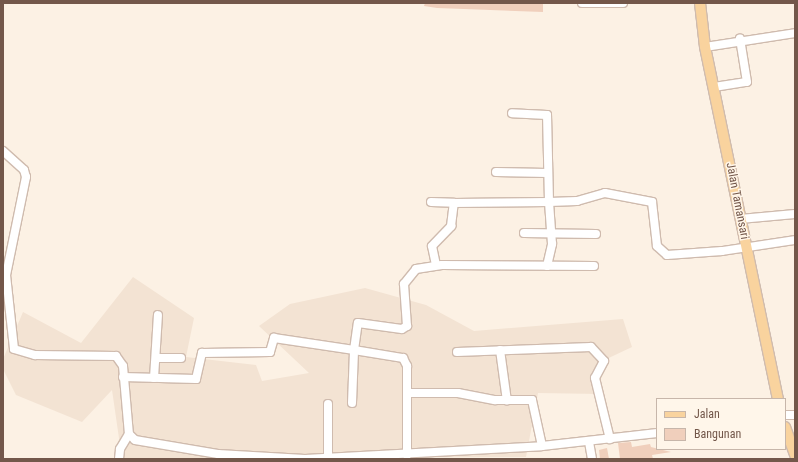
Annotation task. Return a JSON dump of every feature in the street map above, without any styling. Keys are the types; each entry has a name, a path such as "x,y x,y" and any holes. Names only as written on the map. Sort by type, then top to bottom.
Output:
{"main road":[{"name":"Jalan Tamansari","path":"700,3 704,47 714,87 778,398"},
{"path":"786,431 795,456"}],"street":[{"path":"582,3 623,3"},
{"path":"704,47 740,39 795,33"},
{"path":"714,87 747,82 740,39"},
{"path":"512,113 547,115 547,173 552,233 547,266"},
{"path":"3,151 24,170 26,177 6,275 14,349 35,355 111,354 119,359 123,377 129,434 121,447 119,459"},
{"path":"496,172 547,173"},
{"path":"431,202 577,201 605,193 649,200 654,206 657,246 667,255 746,247 795,240"},
{"path":"436,265 432,246 451,226 454,203"},
{"path":"740,219 795,214"},
{"path":"524,233 596,234"},
{"path":"352,403 354,350 358,324 405,328 404,284 416,269 436,265 594,266"},
{"path":"154,378 158,315"},
{"path":"123,377 196,379 202,353 270,352 274,338 403,358 407,366 407,455"},
{"path":"457,352 588,345 596,350 604,361 595,378 610,439"},
{"path":"500,350 507,401"},
{"path":"156,358 181,358"},
{"path":"408,393 458,393 507,401 534,400 542,446"},
{"path":"328,404 328,458"},
{"path":"129,434 150,445 218,454 300,459 378,458 589,442 656,433"},
{"path":"589,442 592,459"}],"shaded area":[{"path":"133,277 194,318 186,357 256,365 262,381 309,373 259,326 290,304 365,288 426,305 474,331 623,319 632,347 596,364 600,394 538,393 526,457 122,459 112,390 82,422 16,395 3,369 3,359 23,312 81,343"}],"building":[{"path":"425,3 543,3 543,12 437,8 424,6"},
{"path":"631,442 632,447 650,444 651,447 656,448 656,450 671,452 652,455 653,459 620,459 618,443"},
{"path":"607,448 609,459 600,459 599,450"}]}
